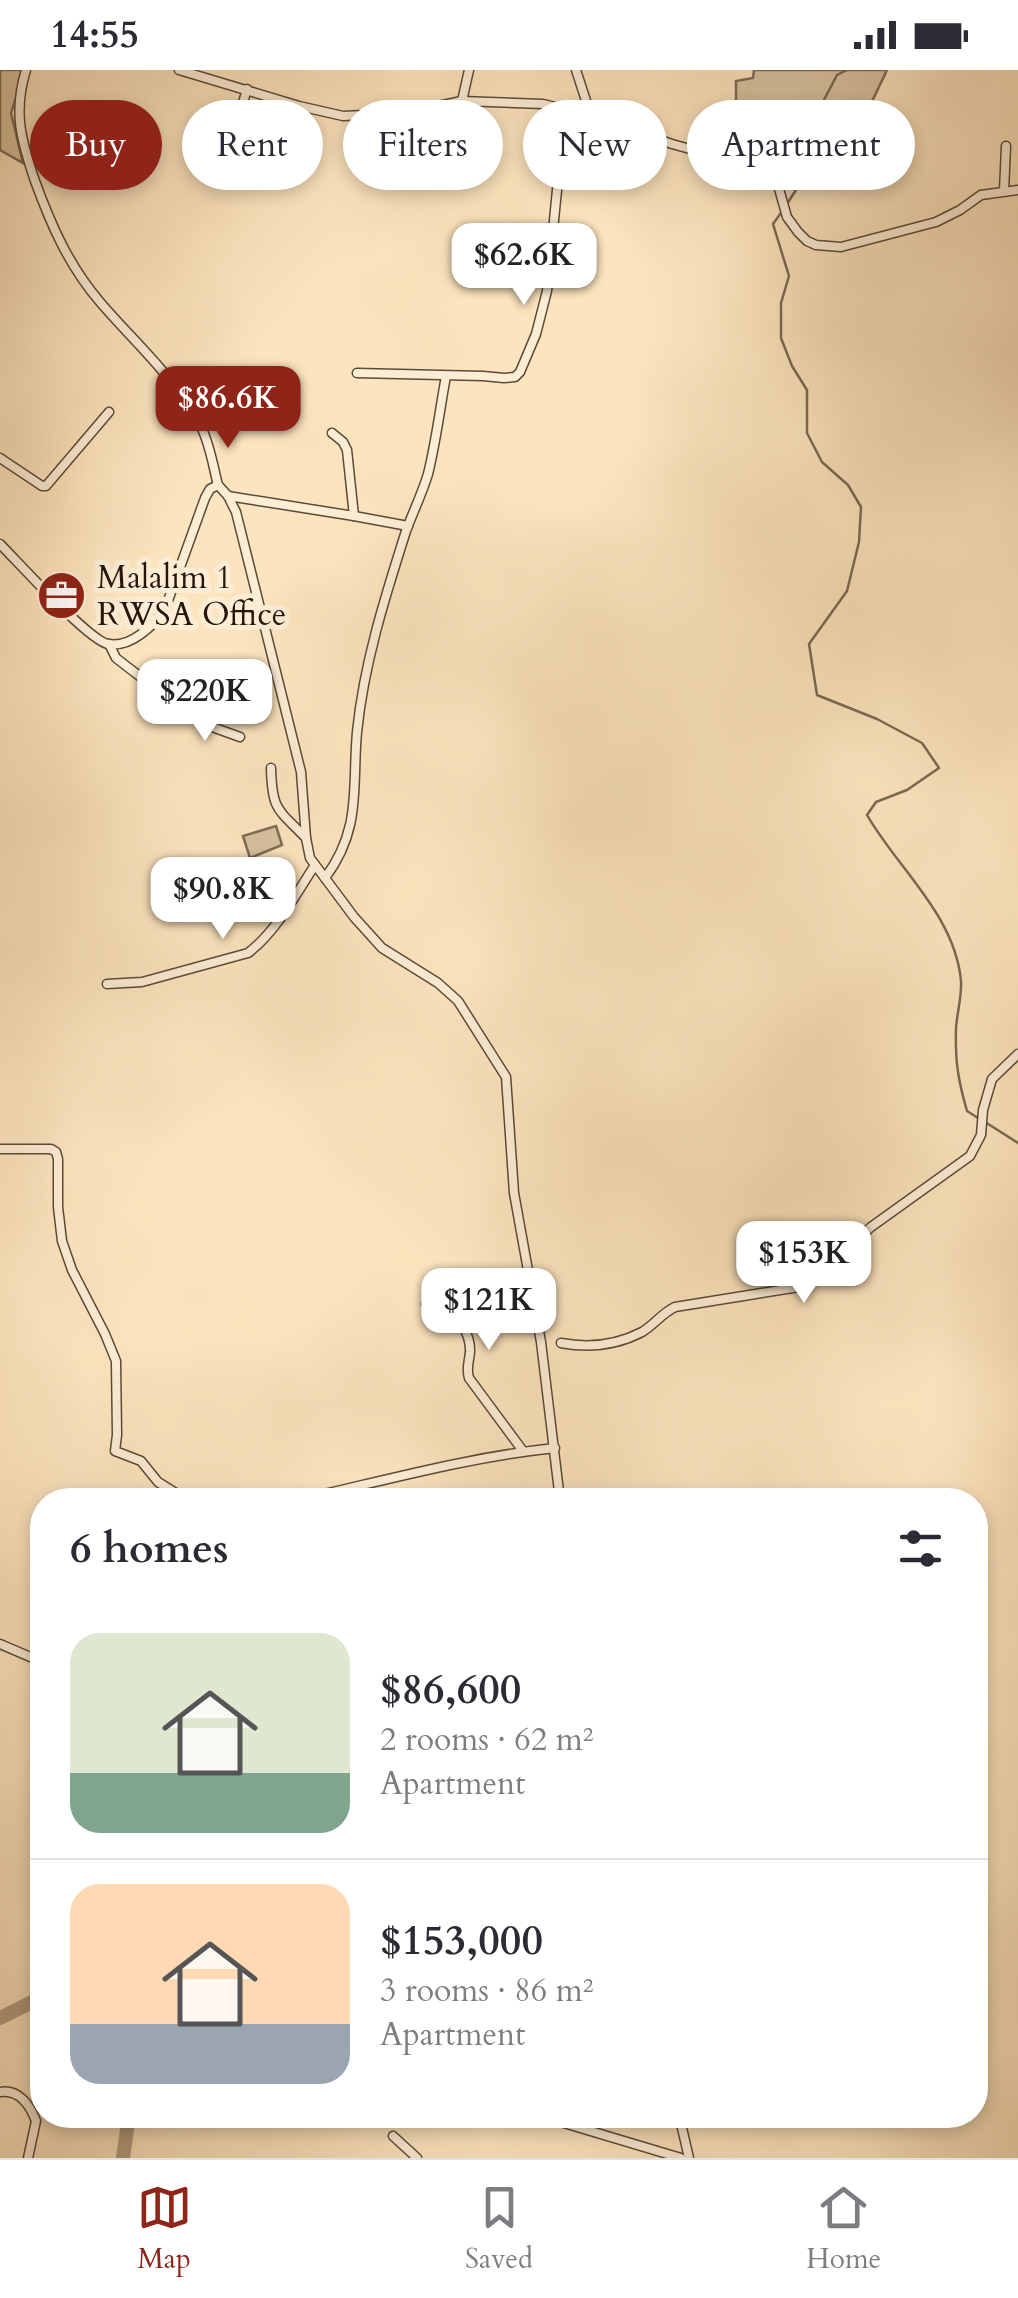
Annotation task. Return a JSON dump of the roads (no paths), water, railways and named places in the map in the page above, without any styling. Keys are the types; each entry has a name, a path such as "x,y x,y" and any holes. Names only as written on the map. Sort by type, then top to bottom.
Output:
{"street":[{"path":"26,70 18,119 32,174 55,231 75,270 184,399 206,439 218,485 236,512 298,754 307,850 366,932 382,948 438,983 458,1002 506,1077 514,1192 541,1342 559,1488"},
{"path":"179,70 343,115"},
{"path":"462,100 469,70"},
{"path":"576,70 586,100"},
{"path":"244,100 247,90"},
{"path":"667,142 769,171 776,178 788,217 807,241 816,244 841,247 936,222 981,195 1018,190"},
{"path":"1004,191 1006,146"},
{"path":"357,373 510,378 520,372 543,309 557,190"},
{"path":"324,878 342,848 352,817 366,665 428,472 446,376"},
{"path":"0,458 42,486 48,486 109,412"},
{"path":"332,433 347,450 354,516"},
{"path":"0,544 101,642 131,639 157,620 170,598 206,498 210,489 218,485"},
{"path":"228,496 408,526"},
{"path":"109,644 116,658 182,711 193,710"},
{"path":"193,710 206,674"},
{"path":"193,710 215,728 240,737"},
{"path":"271,768 274,804 306,838"},
{"path":"107,984 130,984 248,953 285,911 315,865"},
{"path":"541,1342 586,1347 604,1344 643,1332 675,1307 804,1286 871,1228 970,1156 980,1135 992,1079 1018,1054"},
{"path":"0,1149 56,1152 62,1241 116,1361 115,1451 141,1461 168,1488"},
{"path":"426,1304 448,1306 460,1320 470,1346 466,1369 469,1378 523,1451"},
{"path":"353,1488 523,1451 554,1448"},
{"path":"0,1644 30,1657"},
{"path":"0,2092 16,2093 30,2111"},
{"path":"28,2158 34,2128"},
{"path":"581,2128 681,2158"},
{"path":"682,2128 688,2158"},
{"path":"393,2136 418,2158"}],"waterway":[{"path":"787,204 801,182 812,175 804,138 837,75 847,70"},
{"path":"783,210 773,224 789,276 781,303 781,338 807,390 807,433 822,462 848,485 861,507 859,542 847,591 809,644 817,695 877,719 922,743 939,768 907,790 876,802 867,815 937,914 957,957 961,981 956,1028 958,1070 967,1111 978,1118"},
{"path":"985,1122 1018,1143"},
{"path":"0,2018 30,2003"},
{"path":"123,2158 127,2128"}],"place":[{"name":"Malalim 1 RWSA Office","path":"62,595"}]}
